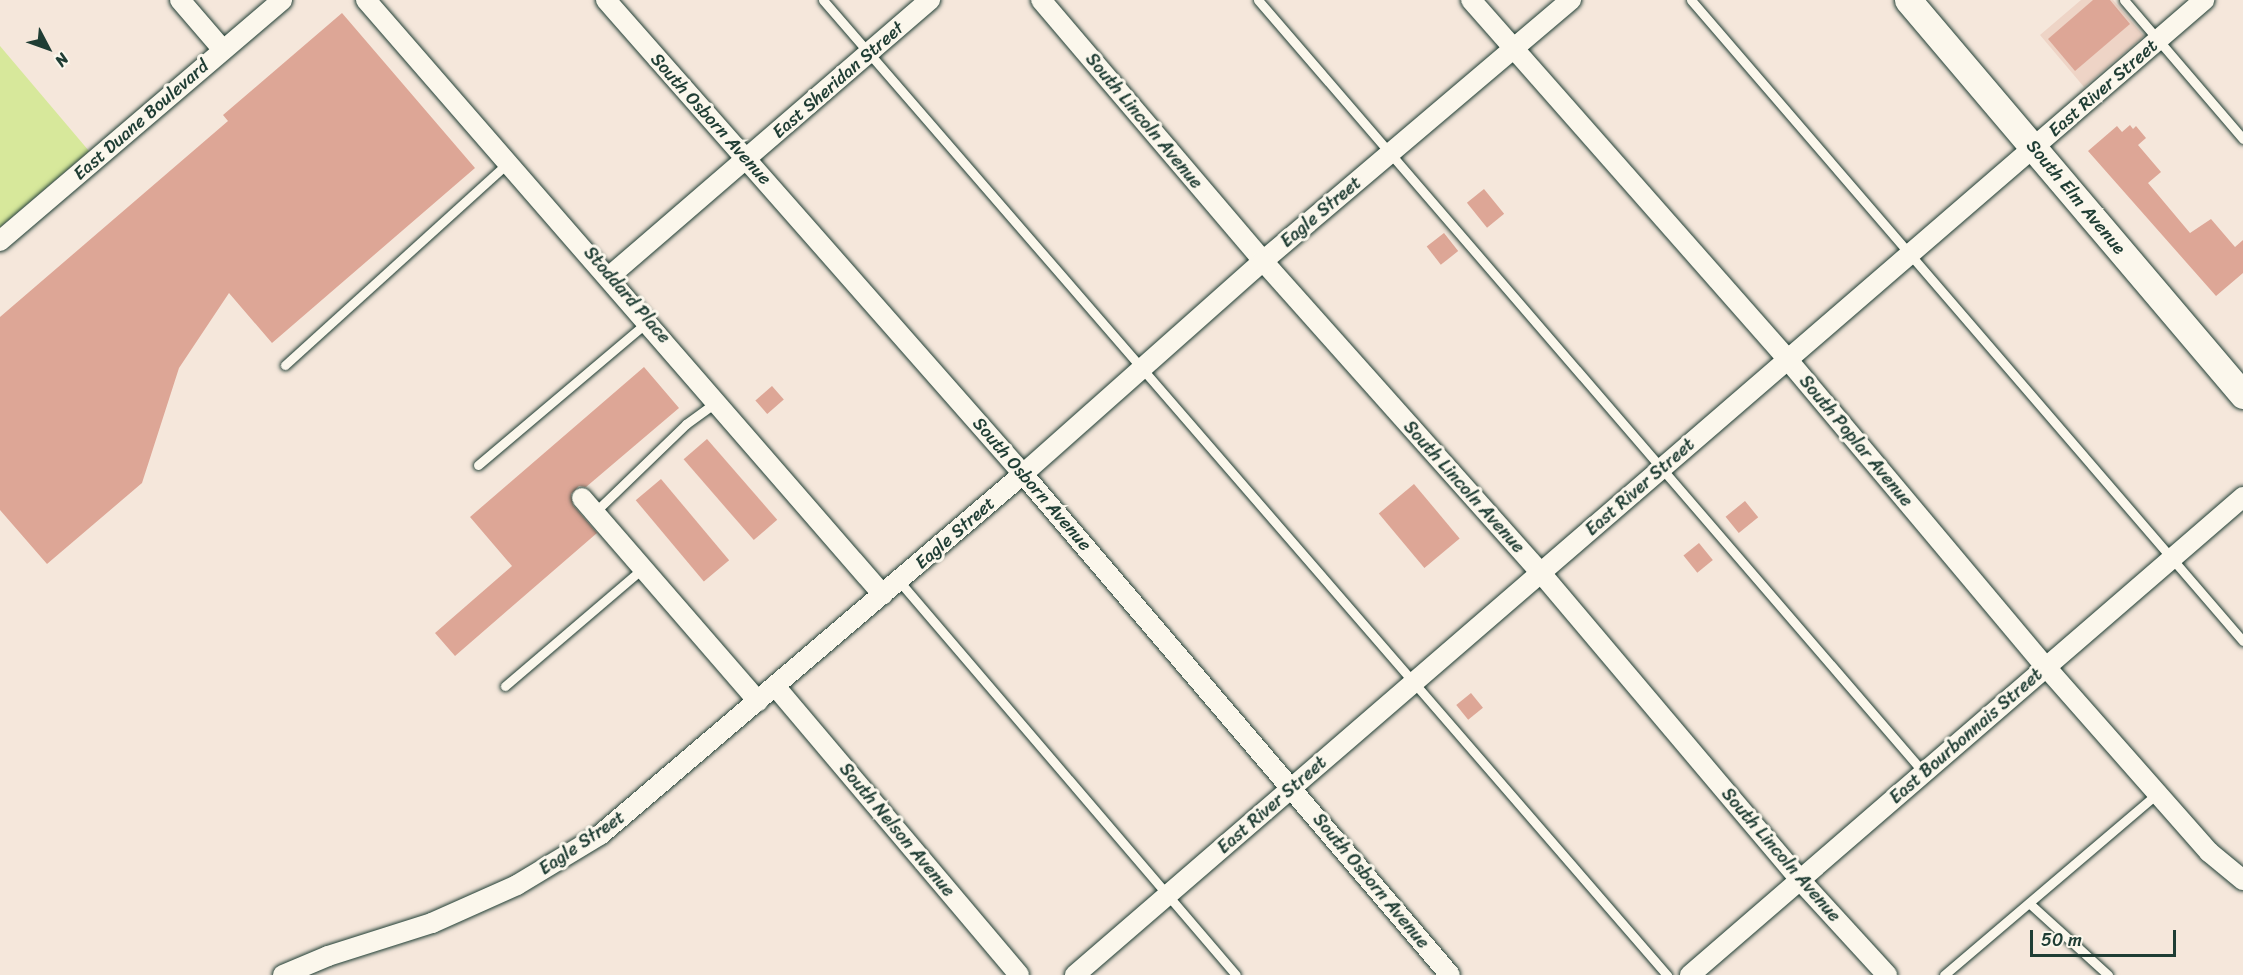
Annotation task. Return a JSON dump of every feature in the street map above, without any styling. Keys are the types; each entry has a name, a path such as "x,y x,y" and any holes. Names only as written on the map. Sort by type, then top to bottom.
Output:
{"street":[{"path":"180,0 223,50"},
{"name":"East Duane Boulevard","path":"0,241 282,0"},
{"name":"Stoddard Place","path":"366,0 718,400 883,595"},
{"name":"South Osborn Avenue","path":"606,0 1023,474 1293,787 1450,975"},
{"name":"East Sheridan Street","path":"610,276 930,0"},
{"name":"South Lincoln Avenue","path":"1041,0 1263,261 1541,573 1800,880 1887,975"},
{"name":"South Poplar Avenue","path":"1471,0 1788,360 2046,666 2210,852 2243,880"},
{"name":"Eagle Street","path":"283,975 328,956 432,923 517,885 600,835 1023,474 1263,261 1571,0"},
{"name":"South Elm Avenue","path":"1908,0 2243,395"},
{"name":"East River Street","path":"1075,975 2204,0"},
{"name":"East Bourbonnais Street","path":"1690,975 2243,497"},
{"path":"588,505 758,701"},
{"name":"South Nelson Avenue","path":"775,686 1019,975"}],"lane":[{"path":"823,0 1668,975"},
{"path":"1258,0 1924,773"},
{"path":"1691,0 2243,641"},
{"path":"2124,0 2243,139"},
{"path":"285,364 509,162"},
{"path":"478,465 649,321"},
{"path":"588,505 718,400"},
{"path":"505,686 643,568"},
{"path":"899,581 1236,975"},
{"path":"1944,975 2158,793"},
{"path":"2028,903 2108,975"}],"shaded area":[{"path":"2081,0 2113,0 2144,36 2084,87 2040,35"}],"green space":[{"path":"0,46 89,151 0,227"}],"building":[{"path":"2093,0 2110,0 2130,24 2075,71 2048,39"},
{"path":"342,13 475,168 272,343 229,293 179,368 142,483 47,564 0,510 0,317 228,121 223,115"},
{"path":"2130,125 2133,129 2136,126 2146,138 2138,145 2161,172 2148,183 2190,233 2211,219 2235,247 2243,240 2243,273 2216,296 2088,151 2117,126 2122,132"},
{"path":"1484,189 1504,214 1487,228 1467,203"},
{"path":"1444,233 1458,251 1441,265 1427,247"},
{"path":"644,367 679,408 586,487 579,486 571,494 573,505 597,533 455,656 435,633 512,566 470,517"},
{"path":"772,386 784,400 767,414 755,400"},
{"path":"707,439 777,520 754,540 684,459"},
{"path":"661,479 729,560 704,581 636,500"},
{"path":"1414,484 1460,538 1424,568 1379,514"},
{"path":"1745,501 1758,517 1739,533 1726,517"},
{"path":"1699,543 1713,560 1697,573 1683,556"},
{"path":"1471,693 1483,708 1468,720 1456,705"}]}
